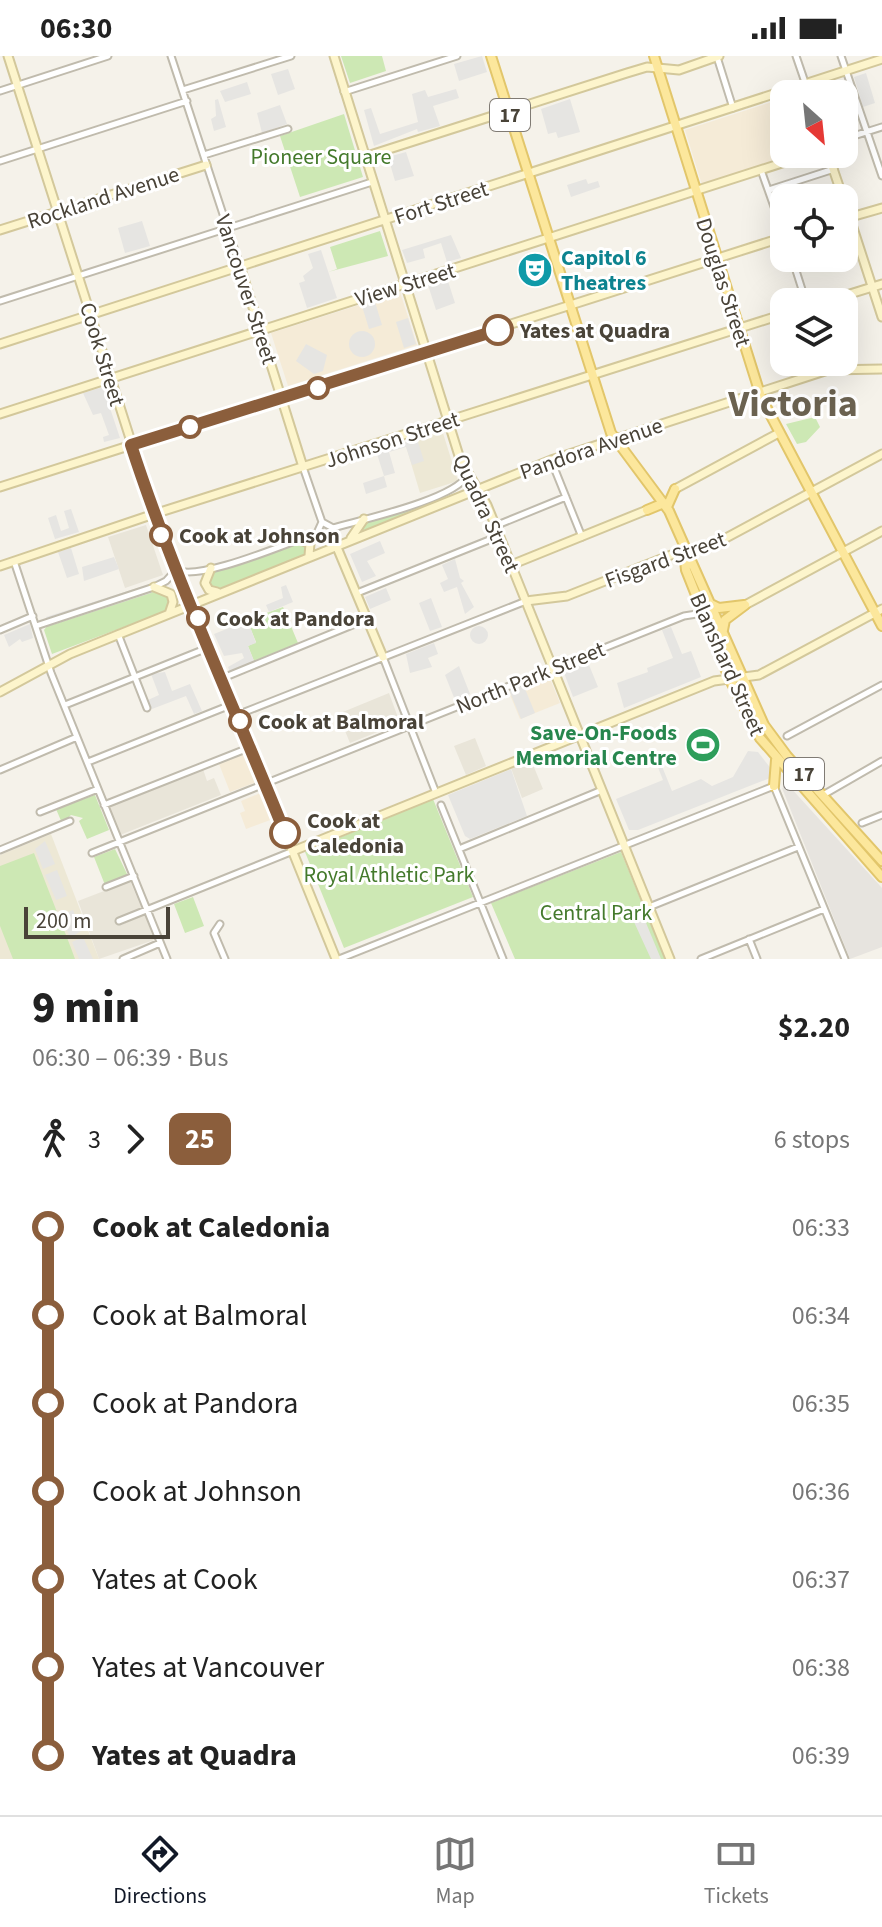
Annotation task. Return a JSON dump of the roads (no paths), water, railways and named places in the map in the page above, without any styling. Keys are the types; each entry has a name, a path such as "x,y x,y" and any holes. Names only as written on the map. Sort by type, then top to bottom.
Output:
{"main road":[{"name":"Cook Street","path":"8,56 154,514 337,959"},
{"name":"Quadra Street","path":"334,56 426,353 468,475 495,526 670,959"},
{"name":"Blanshard Street","path":"491,56 613,439 662,500 711,604 740,677 771,736 882,861"},
{"name":"Douglas Street","path":"654,56 759,392 777,434 842,553 878,611 882,626"},
{"path":"364,157 647,67 679,70 718,56"},
{"name":"Fort Street","path":"818,80 882,59"},
{"name":"Fort Street","path":"0,344 770,96"},
{"name":"Rockland Avenue","path":"0,230 206,165"},
{"name":"View Street","path":"0,414 770,167"},
{"path":"834,169 839,184"},
{"path":"858,215 882,208"},
{"path":"858,221 861,214"},
{"path":"0,487 770,241"},
{"path":"858,243 882,317"},
{"name":"Vancouver Street","path":"240,266 303,467"},
{"path":"858,291 882,284"},
{"name":"Johnson Street","path":"0,566 770,318"},
{"name":"Pandora Avenue","path":"858,368 882,369"},
{"name":"Pandora Avenue","path":"0,692 118,634 477,488 801,376"},
{"path":"511,565 647,510 675,489 777,434"},
{"name":"Fisgard Street","path":"526,601 567,596 684,552 711,546 882,454"},
{"path":"662,500 675,489"},
{"path":"421,500 424,510"},
{"path":"350,539 364,519"},
{"path":"723,633 725,620 745,605 882,531"},
{"path":"299,539 311,547 307,557"},
{"path":"336,545 383,657"},
{"name":"Blanshard Street","path":"684,552 686,570 729,678 752,725 776,760 882,877"},
{"path":"211,568 205,583 209,590 218,593"},
{"path":"154,587 171,594 173,602 169,614"},
{"path":"711,604 719,608 745,605"},
{"path":"293,851 580,734 729,678 759,675 878,611"},
{"path":"776,760 774,786 795,781"},
{"path":"821,810 823,795"}],"street":[{"path":"0,91 108,56"},
{"name":"Vancouver Street","path":"171,56 240,266"},
{"path":"183,90 291,56"},
{"path":"344,92 457,56"},
{"path":"718,56 733,108"},
{"path":"796,56 804,80"},
{"path":"841,56 882,176"},
{"path":"0,161 187,101"},
{"path":"858,134 882,127"},
{"name":"Rockland Avenue","path":"204,155 288,129"},
{"path":"769,190 834,169"},
{"path":"761,170 770,193"},
{"path":"0,301 372,182"},
{"path":"551,460 582,538"},
{"name":"Vancouver Street","path":"303,467 322,522"},
{"path":"36,626 154,587 166,581 176,570 185,574 211,568 317,533 322,522 333,528 421,500 461,486 468,475"},
{"path":"495,526 566,497"},
{"path":"357,593 499,536"},
{"path":"14,560 77,737 167,959"},
{"path":"237,715 526,601"},
{"name":"North Park Street","path":"92,853 684,616 703,613"},
{"path":"0,630 33,616"},
{"path":"223,678 367,619"},
{"path":"118,634 147,708"},
{"path":"65,705 210,647"},
{"path":"383,657 436,794"},
{"path":"787,736 882,685"},
{"path":"88,762 233,704"},
{"path":"0,770 77,737"},
{"path":"104,805 251,747"},
{"path":"823,795 882,761"},
{"path":"337,959 774,786 845,959"},
{"path":"40,812 98,789"},
{"path":"459,849 602,790"},
{"path":"441,805 503,959"},
{"path":"862,823 882,815"},
{"path":"0,850 70,821"},
{"path":"649,907 798,847"},
{"path":"119,921 293,851"},
{"path":"106,887 134,876"},
{"path":"701,959 824,909"},
{"path":"220,924 214,933 225,959"},
{"path":"749,939 757,959"},
{"path":"123,959 160,943"}],"place":[{"name":"Capitol 6 Theatres","path":"535,270"},
{"name":"Yates at Quadra","path":"498,330"},
{"name":"Cook at Johnson","path":"161,535"},
{"name":"Cook at Pandora","path":"198,618"},
{"name":"Cook at Balmoral","path":"240,721"},
{"name":"Save-On-Foods Memorial Centre","path":"703,745"},
{"name":"Cook at Caledonia","path":"285,833"}],"district":[{"name":"Victoria","path":"793,403"}],"park label":[{"name":"Pioneer Square","path":"321,156"},
{"name":"Royal Athletic Park","path":"389,874"},
{"name":"Central Park","path":"596,912"}]}
